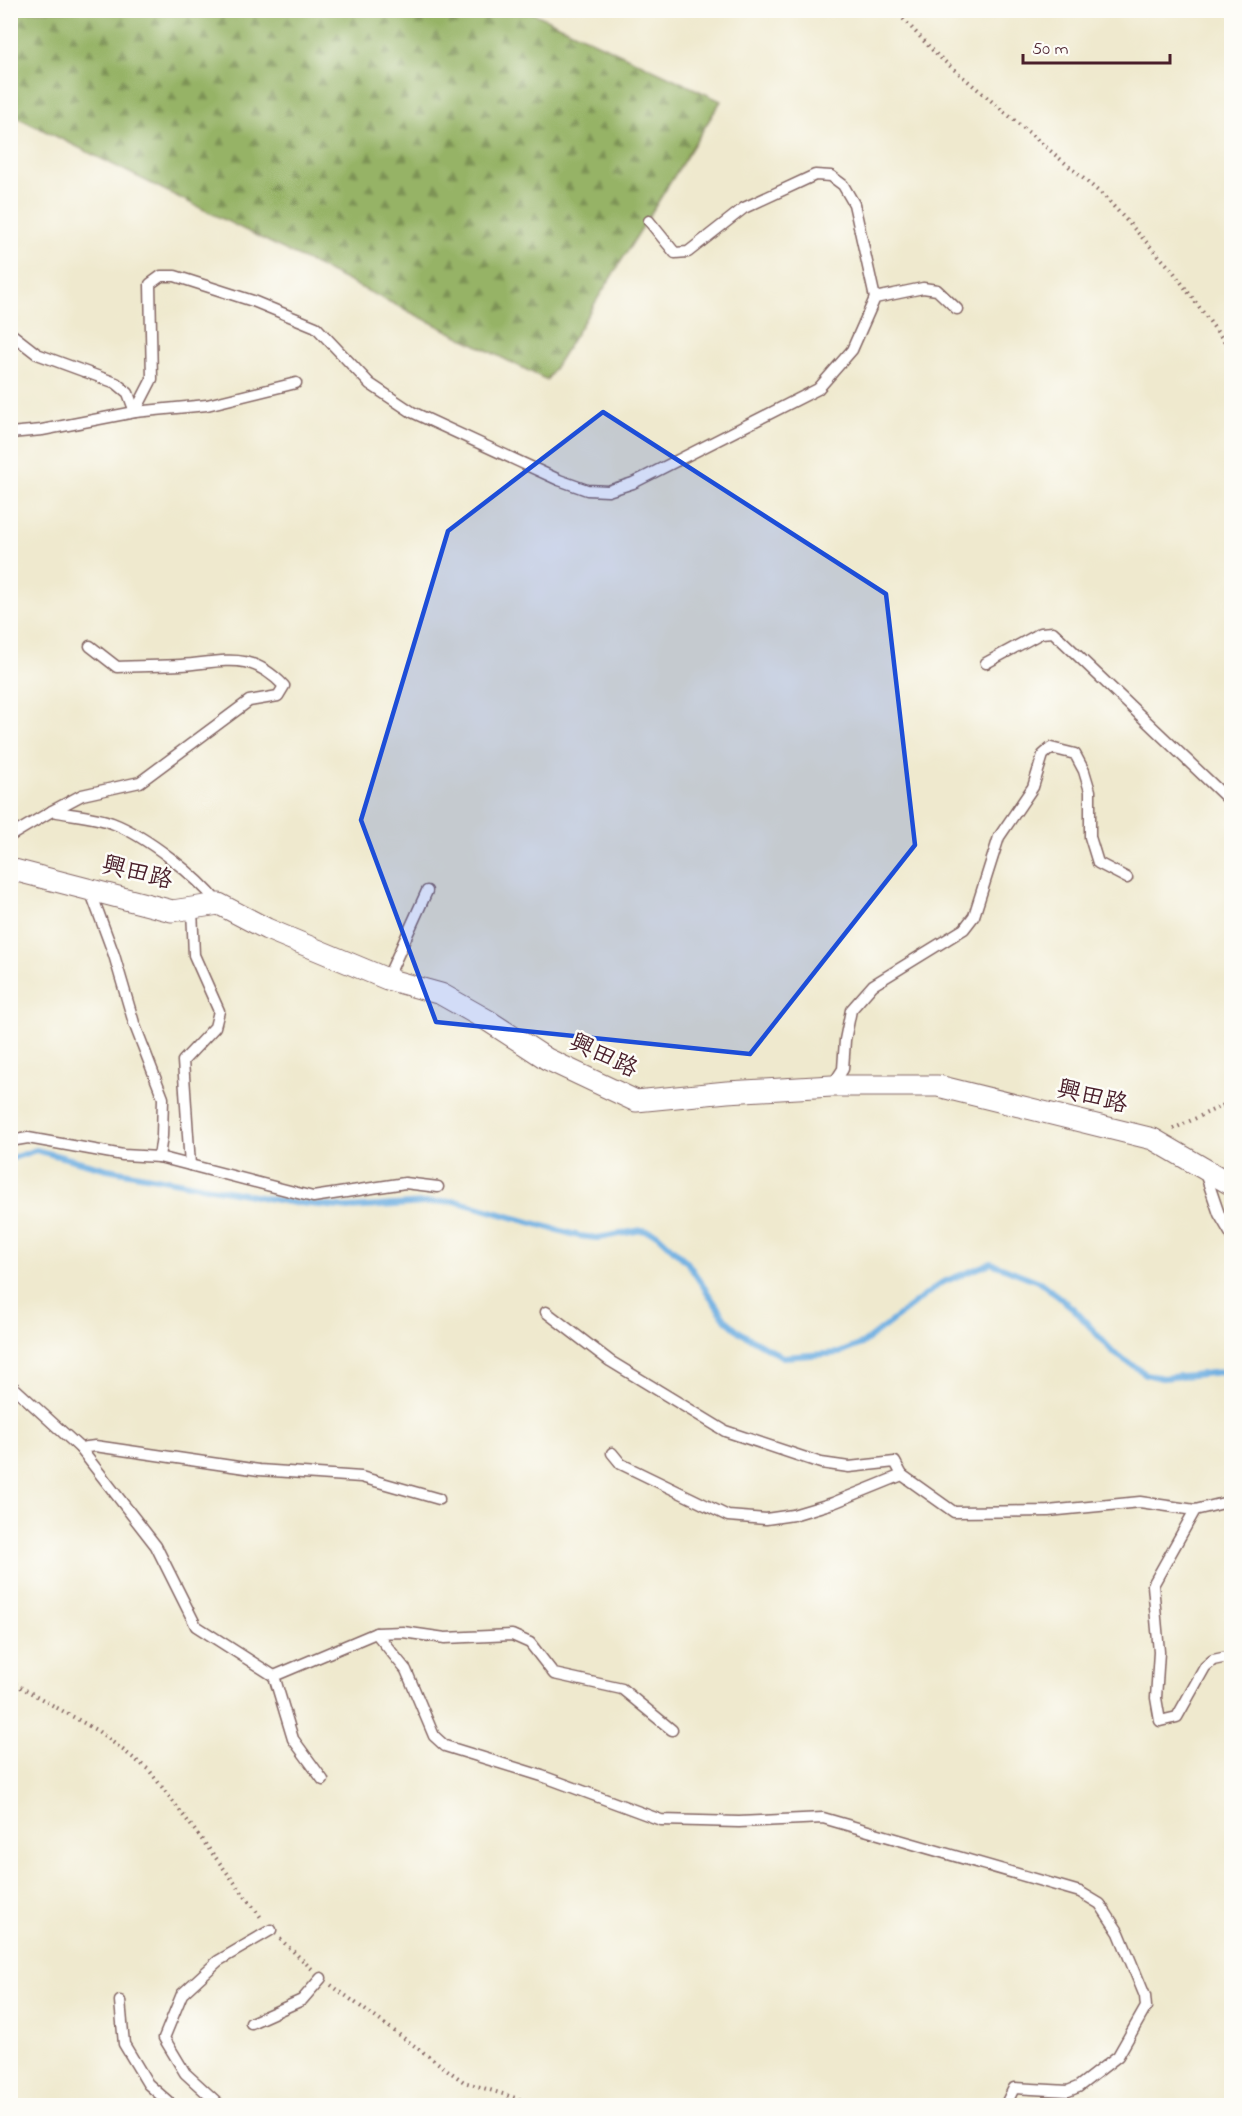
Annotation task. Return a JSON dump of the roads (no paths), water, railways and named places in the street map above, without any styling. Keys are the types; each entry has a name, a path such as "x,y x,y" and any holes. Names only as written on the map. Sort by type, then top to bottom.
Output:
{"street":[{"name":"興田路","path":"10,869 172,910 219,904 267,929 387,979 441,994 487,1020 547,1059 636,1101 727,1092 832,1086 938,1086 1153,1139 1232,1185"}],"lane":[{"path":"135,412 152,379 150,284 161,276 175,276 253,301 316,327 370,384 412,412 559,480 587,490 608,491 633,483 818,389 852,350 875,298 854,204 843,185 831,176 815,175 744,208 688,252 675,253 649,221"},
{"path":"875,298 923,288 937,290 957,309"},
{"path":"10,333 37,354 116,383 128,393 135,412"},
{"path":"10,433 42,430 135,412 207,405 296,383"},
{"path":"986,663 1041,633 1053,632 1232,803"},
{"path":"10,836 82,795 140,782 249,701 278,696 284,686 270,672 253,664 224,659 183,664 117,667 90,646"},
{"path":"832,1086 843,1069 845,1040 851,1010 873,985 964,929 974,915 999,837 1033,787 1043,755 1051,748 1074,754 1084,771 1090,791 1090,837 1098,863 1127,878"},
{"path":"52,811 111,822 149,843 206,888 219,904"},
{"path":"90,889 114,955 134,1023 163,1098 159,1156"},
{"path":"387,979 427,891"},
{"path":"190,1165 183,1062 215,1027 219,1011 194,955 192,909"},
{"path":"10,1141 28,1138 123,1155 159,1156 313,1197 405,1183 438,1187"},
{"path":"1204,1168 1219,1214 1232,1236"},
{"path":"546,1311 610,1360 725,1431 821,1463 849,1467 895,1462 902,1475 954,1512 1048,1512 1140,1502 1195,1510 1232,1501"},
{"path":"10,1384 80,1448 156,1546 196,1626 274,1676 293,1739 323,1780"},
{"path":"80,1448 95,1446 259,1470 361,1477 439,1499"},
{"path":"612,1453 621,1464 728,1516 766,1519 793,1515 833,1503 902,1475"},
{"path":"1195,1510 1153,1586 1159,1652 1156,1698 1160,1721 1177,1717 1205,1667 1213,1660 1232,1656"},
{"path":"274,1676 376,1633 404,1632 446,1638 512,1635 530,1643 554,1674 622,1689 672,1730"},
{"path":"376,1633 406,1670 434,1736 445,1746 542,1776 661,1820 739,1822 823,1818 1080,1892 1100,1904 1119,1933 1145,1996 1146,2007 1118,2056 1078,2087 1068,2091 1014,2088 1005,2106"},
{"path":"221,2106 185,2073 164,2038 182,1994 218,1961 271,1930"},
{"path":"251,2023 302,2000 321,1978"},
{"path":"120,2001 124,2044 148,2084 173,2106"}],"waterway":[{"path":"10,1159 36,1150 107,1169 288,1202 349,1208 455,1201 579,1236 597,1238 642,1230 657,1234 687,1262 726,1320 741,1333 783,1357 839,1353 862,1344 941,1283 991,1263 1040,1282 1074,1309 1114,1353 1146,1374 1162,1378 1232,1371"}]}
